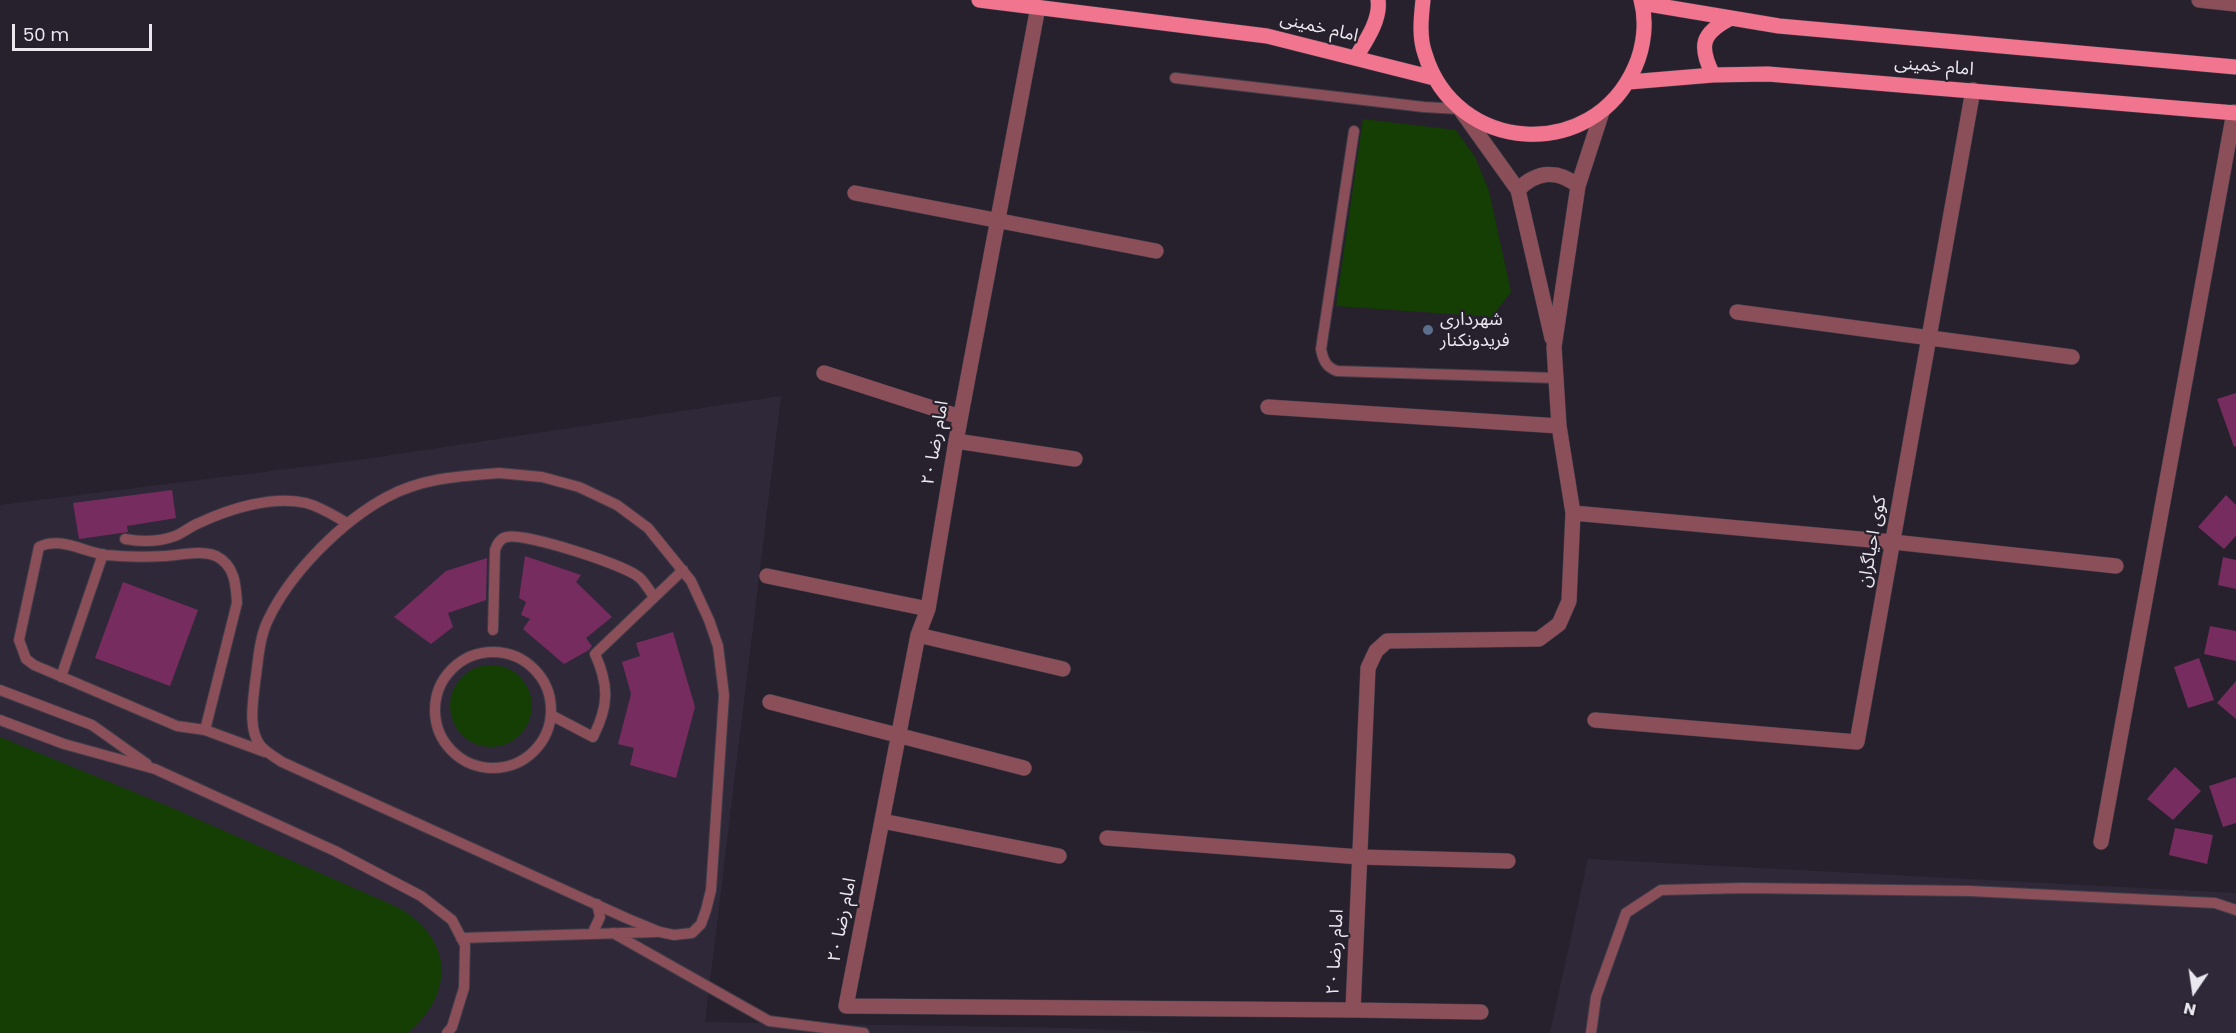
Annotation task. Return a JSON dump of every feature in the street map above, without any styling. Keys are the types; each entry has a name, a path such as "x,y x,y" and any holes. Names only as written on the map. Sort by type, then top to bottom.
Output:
{"main road":[{"name":"امام خمینی","path":"979,0 1267,36 1434,78"},
{"path":"1356,57 1371,33 1379,7 1378,0"},
{"path":"1423,0 1420,27 1424,53 1434,78 1460,109 1493,128 1530,136 1568,130 1602,112 1629,82 1640,57 1644,30 1642,2"},
{"name":"امام خمینی","path":"1642,2 1779,26 2236,67"},
{"path":"1713,75 1704,55 1705,38 1714,27 1731,18"},
{"name":"امام خمینی","path":"1629,82 1713,75 1768,74 2235,113"}],"street":[{"path":"2199,0 2236,4"},
{"name":"امام رضا ۲۰","path":"1038,7 960,417 928,609 918,635 846,1006 1353,1010 1368,668 1376,651 1387,641 1539,639 1551,632 1559,624 1569,601 1573,513"},
{"name":"کوی احیاگران","path":"1595,720 1857,742 1973,90"},
{"path":"1460,109 1518,190 1554,347"},
{"path":"1602,112 1578,186 1554,347 1559,426 1573,513 1893,542 2116,566"},
{"path":"2101,842 2235,113"},
{"path":"1518,190 1526,181 1547,174 1559,175 1578,186"},
{"path":"855,193 1156,251"},
{"path":"1737,312 2073,357"},
{"path":"824,373 960,417"},
{"path":"1268,407 1559,426"},
{"path":"956,441 1075,459"},
{"path":"767,576 928,609"},
{"path":"918,635 1063,669"},
{"path":"770,702 1024,768"},
{"path":"882,821 1059,856"},
{"path":"1107,838 1360,858 1508,861"},
{"path":"1353,1010 1481,1012"}],"lane":[{"path":"1175,78 1424,107 1460,109"},
{"path":"1354,131 1322,349 1323,359 1330,368 1337,371 1555,378"},
{"path":"499,473 542,477 579,487 617,505 648,528 682,570 691,581 712,628 724,695 711,890 701,924 692,933 674,935 660,932 282,762 260,745 252,726 258,658 267,622 286,590 315,555 347,523 388,496 419,483 456,476 499,473"},
{"path":"125,539 145,542 174,536 199,523 231,511 274,501 304,502 322,508 347,523"},
{"path":"493,630 495,550 498,543 505,537 518,537 552,545 614,564 640,577 654,597"},
{"path":"206,730 237,603 236,582 229,567 216,556 193,553 134,556 103,554 54,542 39,547 19,640 27,658 34,665 177,726 206,730 271,754"},
{"path":"61,677 103,554"},
{"path":"551,716 593,737 601,721 607,694 603,671 595,654 682,570"},
{"path":"491,652 510,654 526,662 541,677 549,695 551,716 546,735 534,752 518,763 498,769 477,767 459,758 446,746 437,730 434,711 436,693 444,677 457,664 473,655 491,652"},
{"path":"0,690 92,725 155,769"},
{"path":"0,720 64,744 155,769 335,851 421,896 452,920 465,945 464,988 452,1027 447,1033"},
{"path":"1591,1033 1596,997 1626,913 1661,890 1744,888 1970,891 2215,903 2236,909"},
{"path":"592,934 600,917 597,904"},
{"path":"461,938 660,932"},
{"path":"614,933 769,1021 864,1033"}],"shaded area":[{"path":"781,396 705,1022 1069,1028 1182,1033 0,1033 0,505 359,460"},
{"path":"1588,859 2236,893 2236,1033 1550,1033"}],"green space":[{"path":"1363,119 1456,130 1475,157 1489,191 1511,292 1492,317 1336,306"},
{"path":"483,665 499,665 514,672 525,683 532,698 529,722 520,735 499,747 483,747 468,740 457,729 450,714 450,698 457,683 468,672"},
{"path":"0,737 170,807 397,907 416,920 429,934 438,950 442,966 440,983 434,1000 424,1017 408,1033 0,1033"}],"building":[{"path":"2236,393 2236,446 2234,447 2217,399"},
{"path":"172,490 176,518 127,526 128,532 79,539 73,503"},
{"path":"2226,495 2236,505 2236,536 2224,549 2198,527"},
{"path":"525,556 581,575 576,582 612,617 586,638 592,646 589,650 564,664 523,629 530,619 521,615 526,602 519,598"},
{"path":"2223,557 2236,560 2236,589 2218,585"},
{"path":"487,558 486,600 448,613 453,627 431,644 394,617 446,571"},
{"path":"123,582 198,610 170,686 95,658"},
{"path":"2210,626 2236,631 2236,661 2204,654"},
{"path":"673,632 695,707 676,778 630,765 634,748 618,744 631,694 622,662 640,656 636,643"},
{"path":"2199,658 2214,700 2188,708 2174,667"},
{"path":"2236,681 2236,719 2217,703"},
{"path":"2175,767 2201,791 2173,820 2147,799"},
{"path":"2236,777 2236,823 2223,827 2209,786"},
{"path":"2175,828 2213,835 2207,864 2169,855"}],"place":[{"name":"شهرداری فریدونکنار","path":"1428,330"}]}
